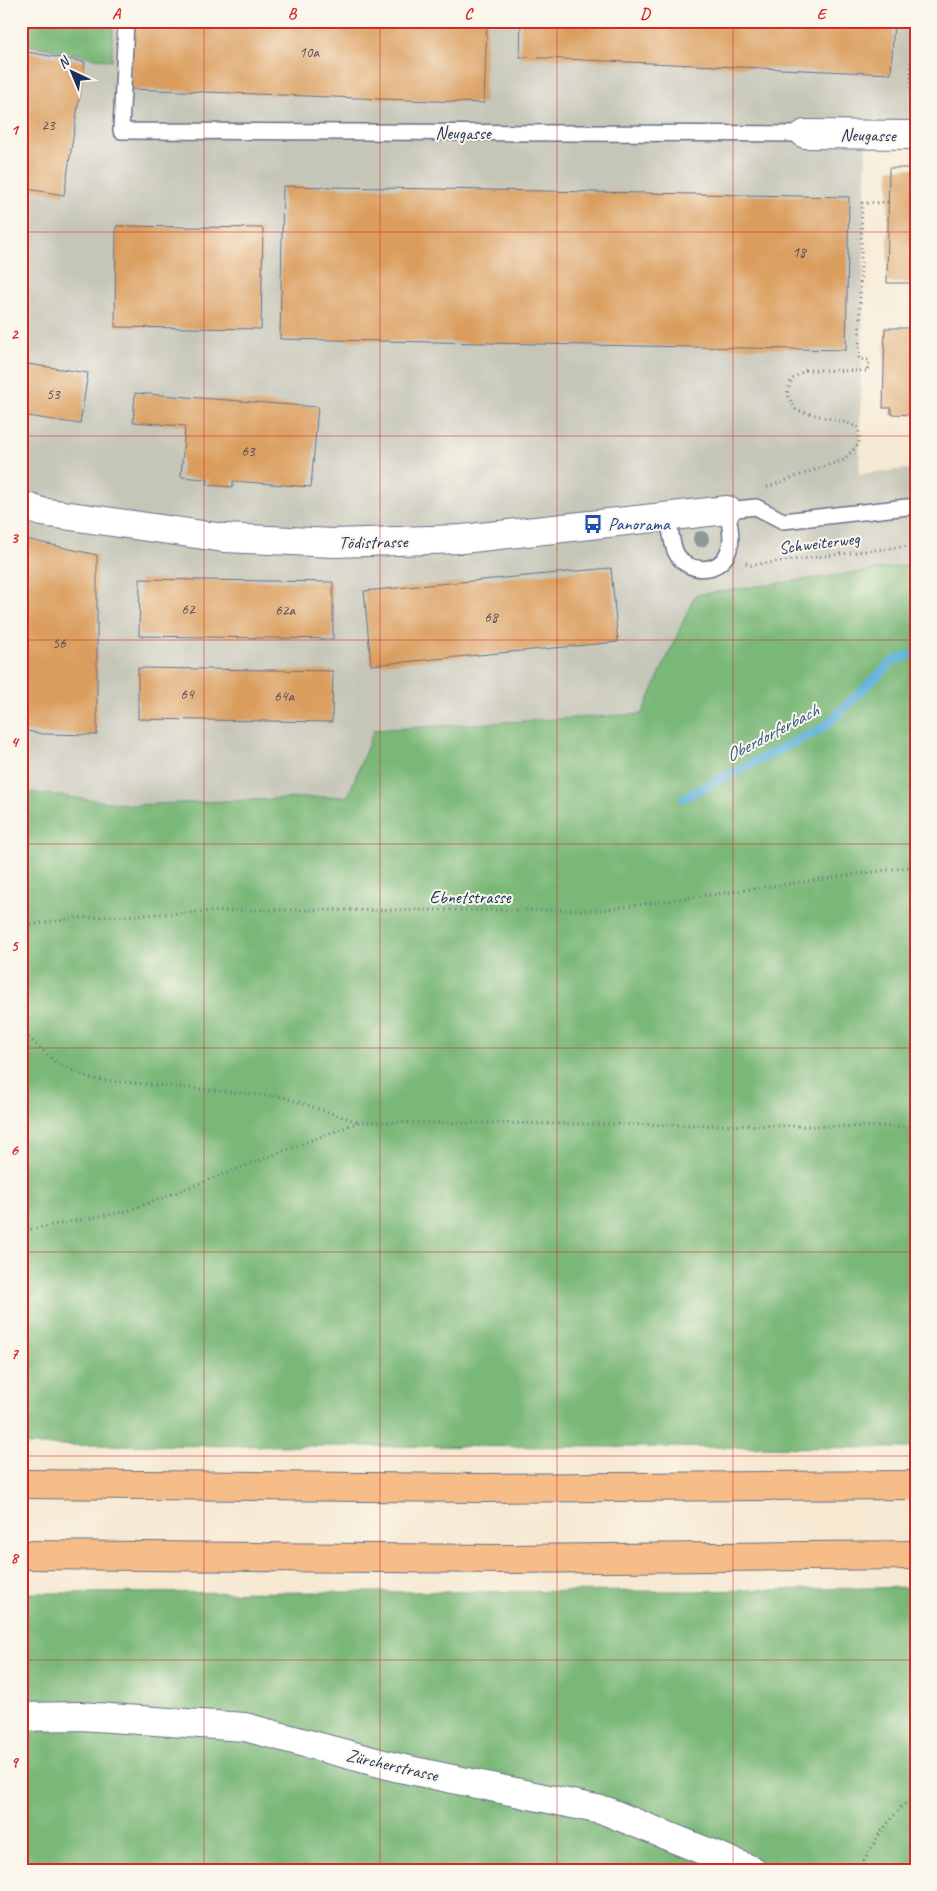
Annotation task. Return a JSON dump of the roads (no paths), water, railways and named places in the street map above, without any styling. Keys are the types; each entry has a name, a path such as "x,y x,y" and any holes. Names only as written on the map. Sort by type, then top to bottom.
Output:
{"highway":[{"path":"21,1484 482,1488 916,1485"},
{"path":"21,1555 476,1559 916,1555"}],"street":[{"name":"Neugasse","path":"805,134 913,124"},
{"name":"Tödistrasse","path":"21,505 42,512 224,538 334,543 462,539 727,510"},
{"name":"Zürcherstrasse","path":"21,1717 80,1716 245,1727 395,1767 606,1810 752,1870"}],"lane":[{"name":"Neugasse","path":"126,21 121,131 805,134"},
{"path":"668,515 676,552 682,562 691,567 702,569 712,568 728,553 731,543 727,510 756,507 783,521 916,506"}],"waterway":[{"name":"Oberdorferbach","path":"683,798 823,728 893,661 916,653"}],"place":[{"name":"Panorama","path":"593,524"}]}
